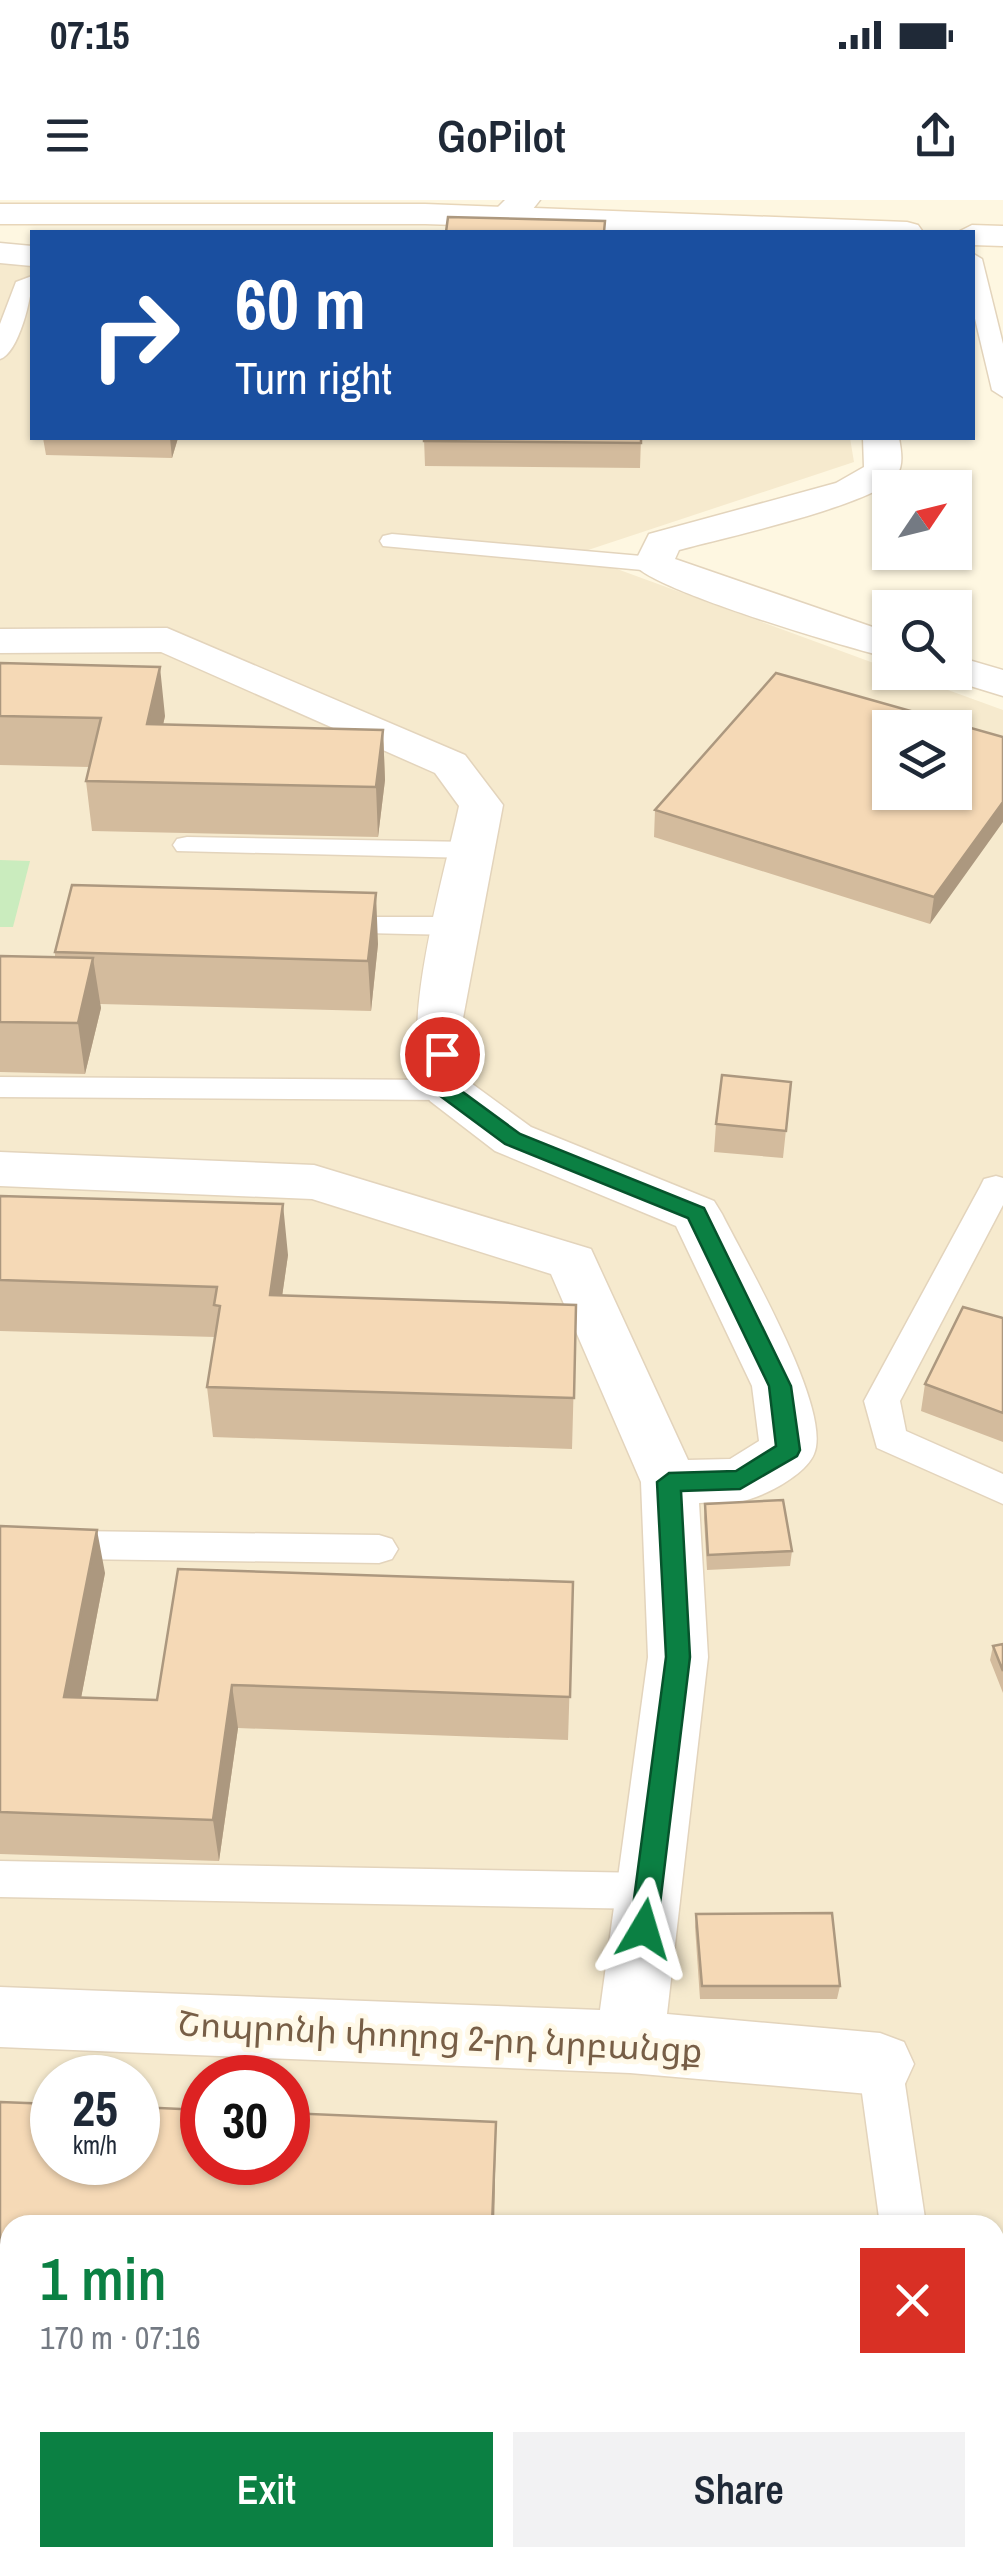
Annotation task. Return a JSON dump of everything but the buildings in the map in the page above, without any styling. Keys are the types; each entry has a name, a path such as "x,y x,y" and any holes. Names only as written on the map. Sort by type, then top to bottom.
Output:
{"street":[{"path":"0,214 514,208 873,230"},
{"path":"975,235 1003,236"},
{"path":"0,253 30,256"},
{"path":"872,640 694,582 653,564 663,542 850,491 881,472 881,440"},
{"path":"0,641 167,640 450,764 482,805 438,1018 446,1090 512,1139 696,1214 780,1386 788,1450 740,1480 669,1482"},
{"path":"972,674 1003,684"},
{"path":"0,1169 314,1182 572,1262 669,1482 678,1657 630,2042"},
{"name":"Շոպրոնի փողոց 2-րդ նրբանցք","path":"0,2017 630,2042 880,2064"}],"lane":[{"path":"975,272 1003,390"},
{"path":"0,352 30,282"},
{"path":"392,541 653,564"},
{"path":"187,846 471,850"},
{"path":"300,926 454,926"},
{"path":"0,1088 446,1090"},
{"path":"996,1186 882,1401 890,1439 1003,1490"},
{"path":"930,1310 967,1321"},
{"path":"0,1544 379,1549"},
{"path":"0,1878 648,1891"},
{"path":"880,2064 902,2215"}],"shaded area":[{"path":"0,261 30,262 30,440 850,440 854,462 576,554 872,662 872,690 948,690 1003,710 1003,2215 0,2215"}],"green space":[{"path":"0,860 30,861 13,927 0,927"}],"route":[{"path":"442,1054 446,1090 512,1139 696,1214 780,1386 788,1450 740,1480 669,1482 678,1657 644,1929"}]}
